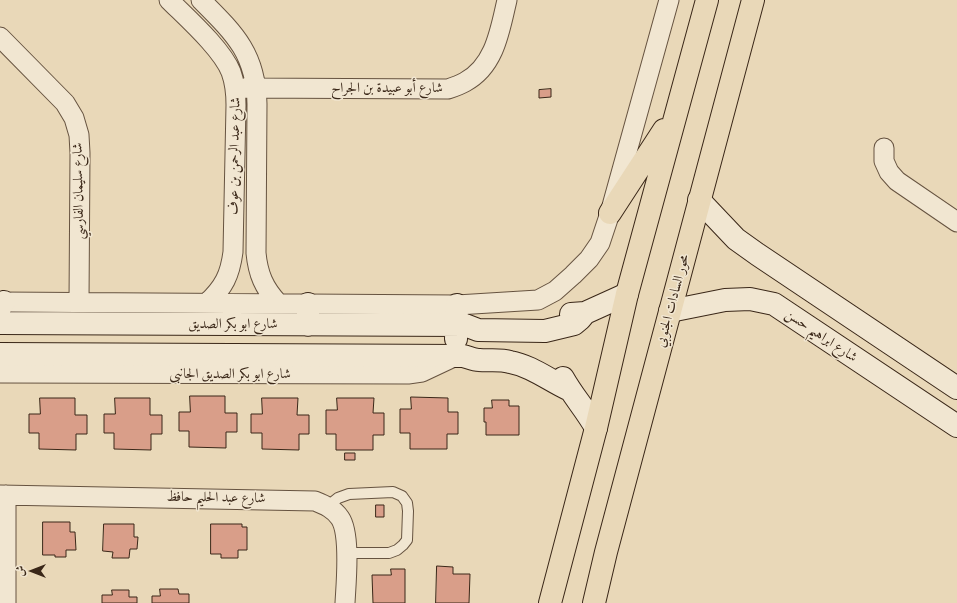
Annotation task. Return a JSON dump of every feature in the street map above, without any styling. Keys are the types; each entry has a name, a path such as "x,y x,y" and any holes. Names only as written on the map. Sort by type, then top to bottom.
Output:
{"main road":[{"path":"550,603 596,428 627,294 707,0"},
{"name":"محور السادات الجنوبي","path":"594,603 606,552 753,0"},
{"path":"610,213 676,110"}],"street":[{"name":"شارع عبد الرحمن بن عوف","path":"169,0 222,56 230,71 235,88 236,105 233,252 231,267 226,281 218,293 207,303"},
{"name":"شارع عبد الرحمن بن عوف","path":"201,0 228,27 239,41 251,66 257,88 257,268 269,293 278,303"},
{"name":"شارع أبو عبيدة بن الجراح","path":"235,88 448,89 466,82 481,71 492,55 508,0"},
{"path":"460,356 460,318 538,300 555,291 573,276 589,259 600,243 610,213 669,0"},
{"name":"شارع سليمان الفارسي","path":"0,37 65,103 74,118 79,135 80,153 80,302"},
{"path":"884,148 884,160 886,166 897,181 957,222"},
{"path":"700,200 736,239 957,388"},
{"name":"شارع ابو بكر الصديق","path":"0,323 308,314 460,318 478,330 546,331 574,324 585,313 627,294"},
{"name":"شارع ابراهيم حسن","path":"670,311 725,300 750,299 774,304 957,426"},
{"path":"2,304 80,302 278,303 308,314"},
{"path":"0,354 460,356 477,360 509,361 532,369 553,382 570,390 588,414 596,428"},
{"name":"شارع ابو بكر الصديق الجانبى","path":"0,373 408,374 422,372 460,356"},
{"path":"3,495 6,603"},
{"name":"شارع عبد الحليم حافظ","path":"3,495 301,500 315,501 328,506"},
{"path":"328,506 340,518 346,535 345,603"}],"lane":[{"path":"328,506 338,498 349,494 393,492 402,496 406,503 408,511 407,540 397,550 389,553 346,553"}],"building":[{"path":"551,89 551,97 539,98 539,90"},
{"path":"190,396 225,396 225,413 237,413 237,432 226,432 226,448 189,447 189,431 179,431 179,412 190,412"},
{"path":"411,397 448,398 448,412 458,412 458,434 447,434 447,449 410,449 410,433 400,433 400,409 411,409"},
{"path":"40,398 75,398 75,415 87,415 87,434 76,434 76,450 39,449 39,433 29,433 29,414 40,414"},
{"path":"115,398 150,398 150,415 162,415 162,434 151,434 151,450 114,449 114,433 104,433 104,414 115,414"},
{"path":"262,398 298,398 297,415 309,415 309,434 299,434 299,450 262,449 262,433 251,433 251,414 262,414"},
{"path":"337,398 374,398 373,413 384,413 384,435 373,435 373,450 336,450 336,434 326,434 326,410 337,410"},
{"path":"492,400 509,400 509,406 519,406 519,435 486,435 484,408 492,408"},
{"path":"345,453 355,453 355,460 345,460"},
{"path":"376,505 384,505 384,517 376,517"},
{"path":"43,522 70,522 70,532 75,532 76,550 66,550 66,557 43,555"},
{"path":"104,524 134,524 134,537 138,537 137,549 130,549 129,558 112,558 113,552 103,551"},
{"path":"211,524 242,524 242,527 247,527 247,550 238,550 238,558 221,558 221,554 211,554"},
{"path":"437,566 453,567 453,574 470,574 469,603 436,603"},
{"path":"391,569 405,569 405,603 373,603 372,575 391,575"},
{"path":"160,589 178,589 179,594 189,594 189,603 152,603 152,596 160,596"},
{"path":"112,590 129,590 129,597 137,597 137,603 102,603 102,595 112,595"}]}
